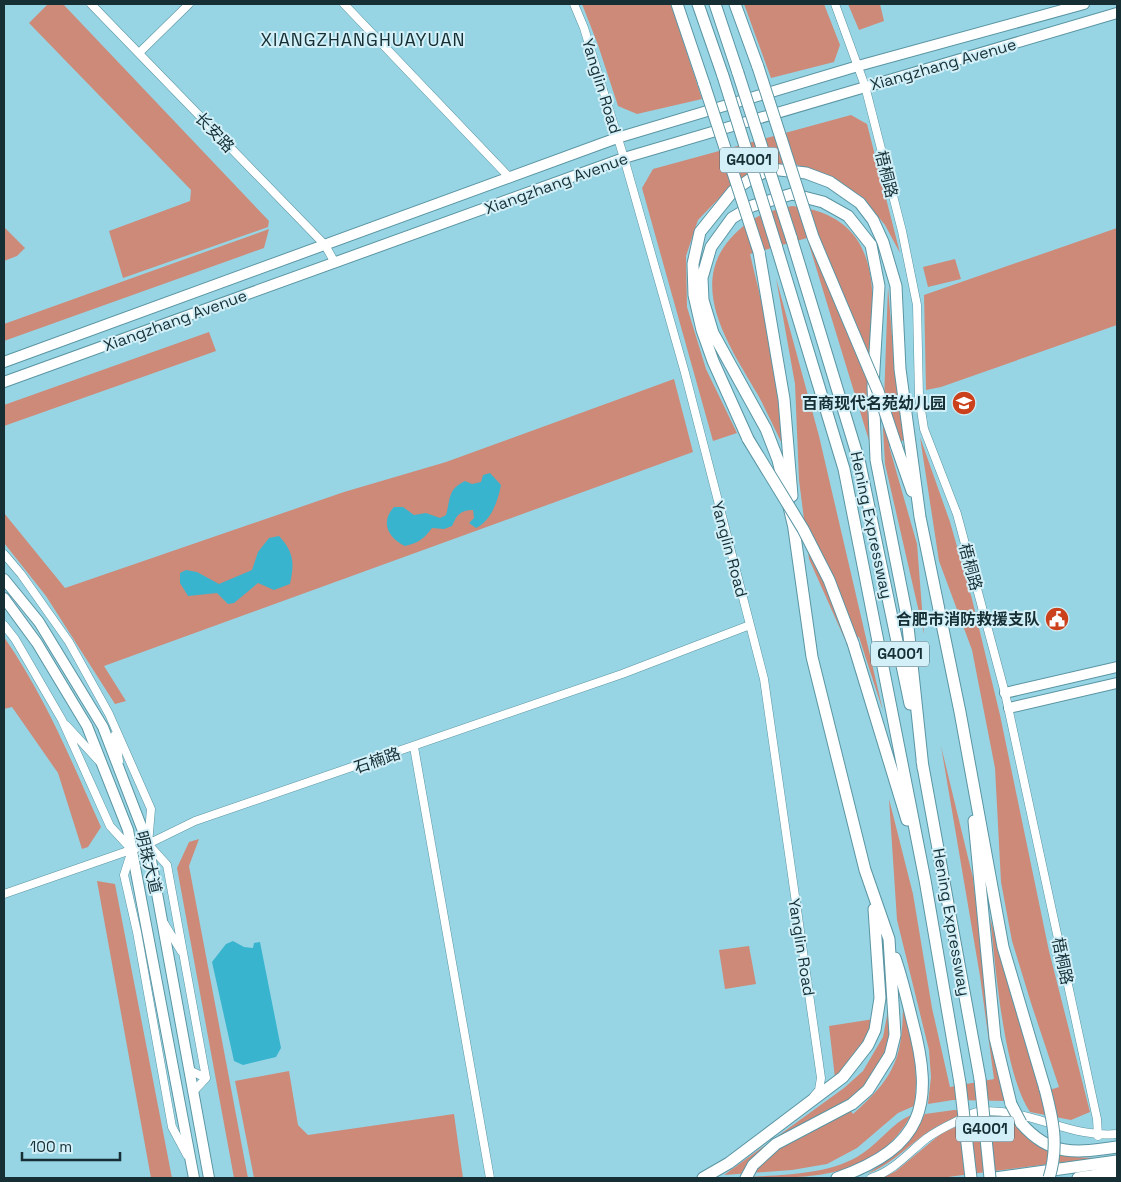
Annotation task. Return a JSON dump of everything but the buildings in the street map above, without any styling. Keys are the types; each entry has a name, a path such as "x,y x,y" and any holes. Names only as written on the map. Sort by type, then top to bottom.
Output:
{"highway":[{"path":"677,4 759,252 784,399 794,528 812,657 865,870 889,939 921,1051 924,1083 920,1107 914,1123 900,1144 882,1159 837,1178"},
{"name":"Hening Expressway","path":"698,4 723,76 844,469 925,880 960,1083 970,1178"},
{"name":"Hening Expressway","path":"715,4 791,237 860,464 923,768 980,1079 990,1178"},
{"path":"735,4 758,67 813,237 878,391 920,516"},
{"path":"925,880 853,643 829,580 802,529 748,439 713,361 702,330 694,295 693,264 700,232 733,191 752,178 771,169 806,173 830,182 860,203 873,220 883,242 896,286 900,369 920,516 1003,947 1053,1121 1055,1159 1049,1178"},
{"path":"794,528 778,460 769,437 714,333 703,300 702,278 711,247 732,218 752,206 792,194 823,202 848,216 871,245 879,286 873,386 876,460 907,617 923,768"},
{"path":"973,790 974,838 995,1038 1011,1104 1021,1123 1034,1138 1052,1147 1069,1151 1090,1151 1117,1146"},
{"path":"703,1178 729,1163 808,1104 843,1077 858,1060 875,1030 880,998 873,893"},
{"path":"746,1178 753,1165 776,1144 852,1104 868,1090 890,1055 895,1035 889,939"},
{"path":"995,1178 1117,1161"},
{"path":"1078,1178 1117,1172"}],"main road":[{"name":"Xiangzhang Avenue","path":"4,362 617,138 858,66 1084,4"},
{"name":"Xiangzhang Avenue","path":"4,382 624,158 1117,13"},
{"name":"明珠大道","path":"4,578 39,622 103,727 148,844 209,1178"},
{"name":"明珠大道","path":"4,598 37,643 87,726 128,830 194,1178"},
{"path":"1005,693 1117,668"},
{"path":"1009,708 1117,683"}],"street":[{"name":"长安路","path":"91,4 325,245 335,262"},
{"path":"139,53 189,4"},
{"path":"344,4 510,178"},
{"name":"Yanglin Road","path":"574,4 584,28 624,158 685,373 764,679 821,1078 819,1090 808,1104"},
{"name":"梧桐路","path":"835,4 865,86 902,231 917,305 919,397 924,429 957,514 1009,708 1097,1119 1098,1136"},
{"path":"4,554 21,574 69,642 113,723 151,809 148,844 167,865 206,1078"},
{"path":"4,625 15,639 62,720 110,826 132,850 124,875 143,964 172,1127 191,1161"},
{"name":"石楠路","path":"4,894 148,844 195,821 622,674 750,625"},
{"path":"62,720 102,765"},
{"path":"113,723 122,778"},
{"path":"414,747 490,1178"},
{"path":"162,920 184,955"},
{"path":"143,964 146,924"},
{"path":"189,1070 206,1078"},
{"path":"193,1092 206,1078"},
{"path":"872,1178 894,1166 927,1138 946,1126 977,1112 1023,1117 1098,1136 1117,1134"}],"shaded area":[{"path":"48,4 63,4 269,221 268,227 123,278 109,231 190,201 191,190 29,23"},
{"path":"582,4 671,4 702,99 637,114 618,106"},
{"path":"744,4 824,4 840,45 834,62 771,78"},
{"path":"848,4 880,4 884,21 859,30"},
{"path":"851,115 867,124 900,253 885,225 861,196 827,176 792,163 760,169 728,189 698,220 686,256 687,307 706,369 737,433 713,441 642,188 653,169"},
{"path":"792,206 825,214 848,229 862,249 870,273 873,300 867,408 870,444 807,238 750,254 772,346 783,446 758,395 726,339 718,318 713,298 713,278 718,258 730,239 744,226 758,217 774,210"},
{"path":"4,227 25,248 17,256 4,261"},
{"path":"1117,228 1117,325 941,387 926,390 924,295"},
{"path":"269,229 264,248 4,341 4,324"},
{"path":"955,259 961,279 928,287 923,267"},
{"path":"776,278 819,436 883,711 859,637 846,642 809,559 799,480 795,384"},
{"path":"888,287 894,361 904,440 889,446 917,544 924,634 885,464 883,429"},
{"path":"209,332 216,351 4,426 4,405"},
{"path":"674,379 693,452 104,666 126,701 115,704 46,596 4,543 4,513 65,588 344,492 446,462"},
{"path":"920,437 950,522 972,599 1000,715 1049,951 1090,1112 1071,1120 1030,1112 1021,1094 1007,1046 998,990 990,917 1011,995 1043,1092 1059,1087 1012,941 1001,882 995,768 972,650 939,561"},
{"path":"4,637 45,706 101,827 88,847 82,849 58,773 12,707 4,709"},
{"path":"941,746 973,878 990,1027 1006,1101 953,1100 928,1104 931,1077 929,1050 897,920 889,799 913,894 932,1008 950,1087 994,1079 980,976"},
{"path":"199,839 189,866 248,1178 234,1178 177,868 189,842"},
{"path":"97,881 115,884 172,1178 151,1178"},
{"path":"749,946 756,984 725,989 719,950"},
{"path":"887,980 892,1020 884,1061 863,1091 846,1104 853,1114 879,1088 888,1076 899,1051 903,1020 903,1000 912,1040 915,1066 916,1092 914,1106 898,1113 857,1148 827,1164 792,1170 724,1175 844,1088 863,1071 883,1037 887,1016"},
{"path":"874,1019 865,1042 835,1078 829,1026"},
{"path":"289,1071 298,1125 308,1135 454,1114 463,1178 254,1178 235,1081"},
{"path":"954,1110 972,1110 933,1129 889,1162 867,1174 886,1161 907,1142 925,1114"},
{"path":"911,1115 896,1137 878,1153 858,1164 836,1172 787,1178 737,1178 802,1173 849,1161 863,1153 904,1118"},
{"path":"977,1119 1014,1121 1032,1139 1050,1151 1082,1158 1096,1158 940,1178 882,1178 896,1171 943,1132"}],"water":[{"path":"490,473 501,485 490,516 481,525 476,528 469,523 474,518 473,510 469,510 460,514 452,526 444,529 432,528 420,540 410,545 405,546 399,543 390,534 387,518 394,507 403,507 414,515 426,513 440,518 446,515 452,491 459,484 465,481 472,484 481,482 483,475"},
{"path":"279,536 291,553 292,570 290,584 274,590 258,583 234,603 228,604 217,593 188,596 180,583 180,573 186,570 197,572 219,584 252,570 258,552 269,538"},
{"path":"233,941 244,947 253,948 254,943 260,942 281,1048 276,1057 243,1065 234,1061 212,962 226,944"}],"place":[{"name":"百商现代名苑幼儿园","path":"964,403"},
{"name":"合肥市消防救援支队","path":"1057,619"}],"district":[{"name":"XIANGZHANGHUAYUAN","path":"363,40"}]}
